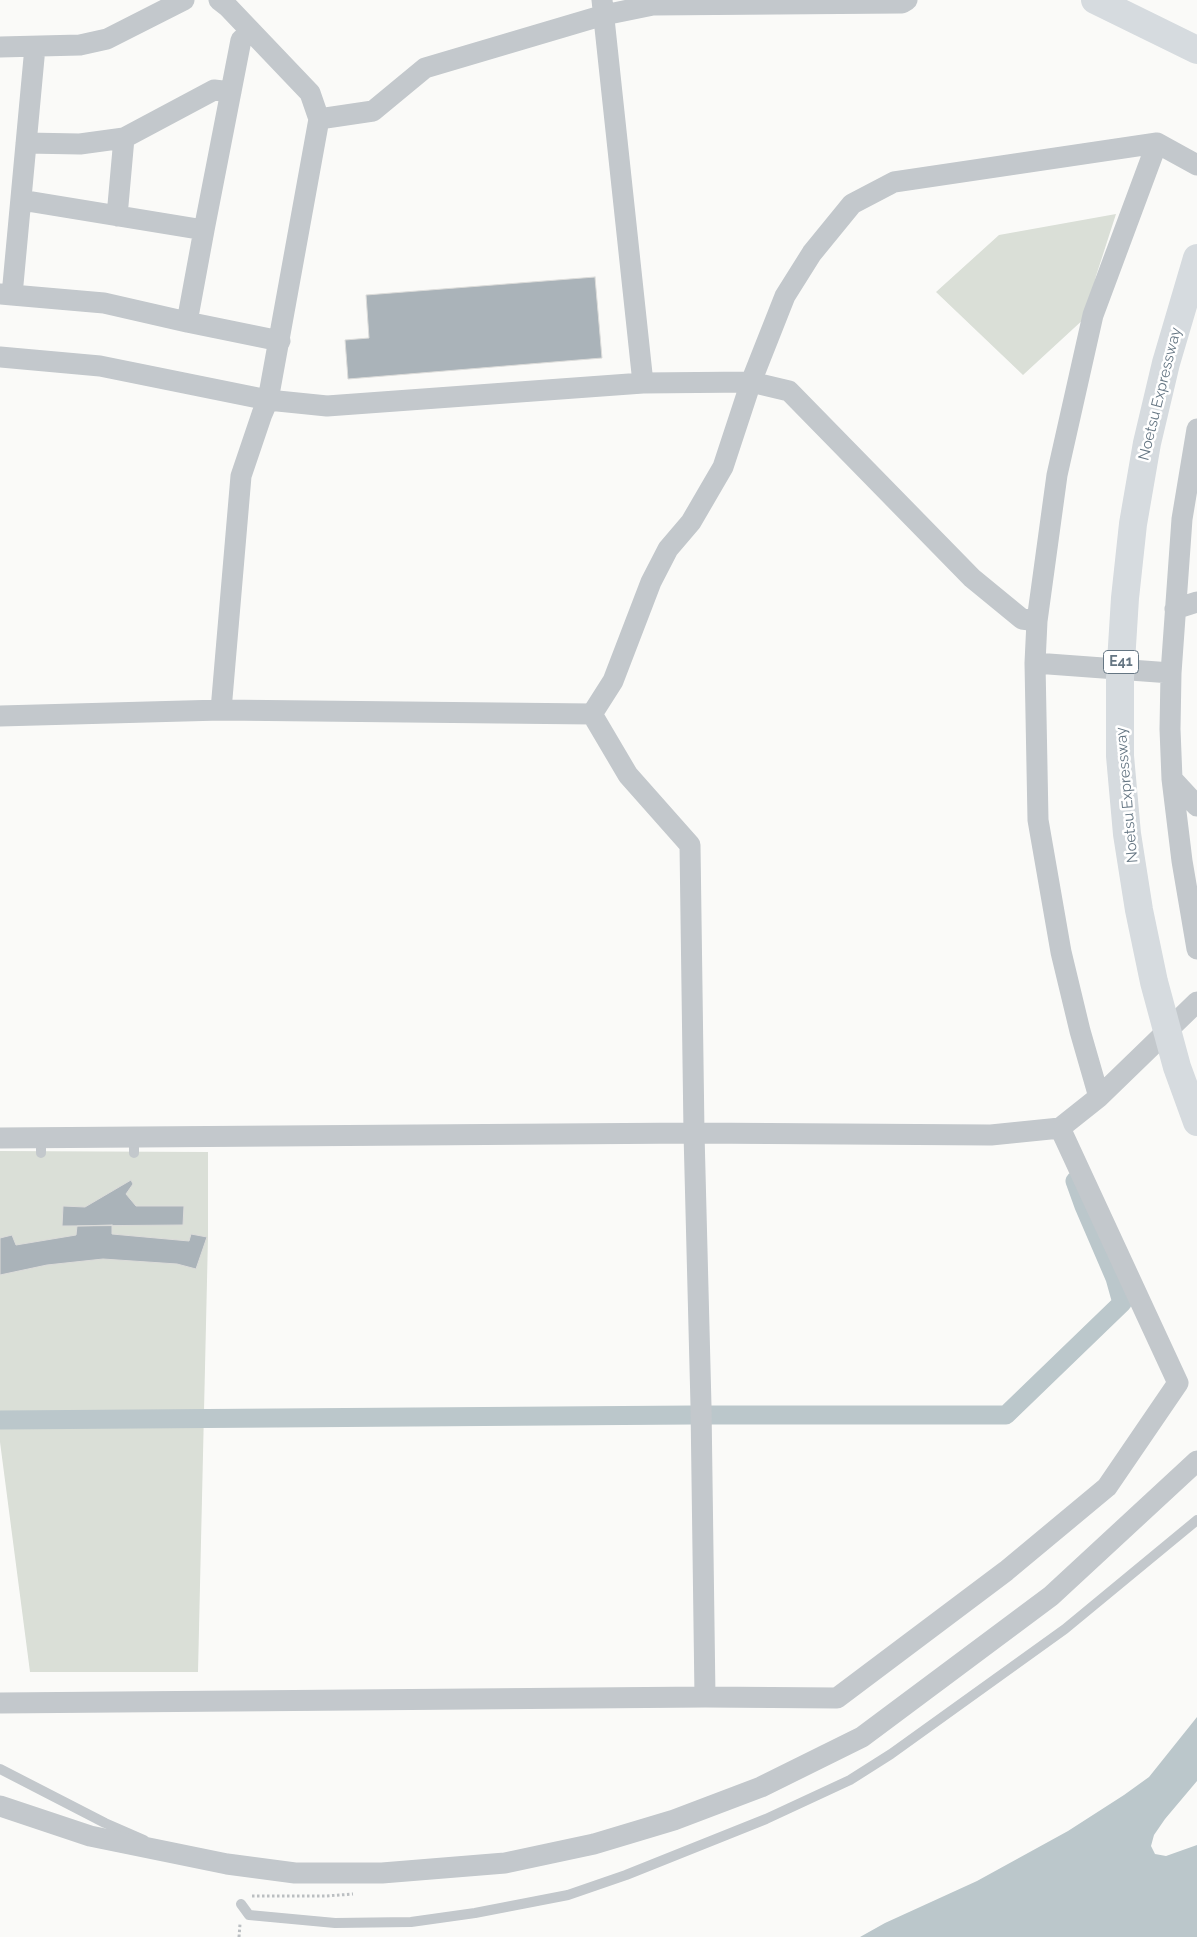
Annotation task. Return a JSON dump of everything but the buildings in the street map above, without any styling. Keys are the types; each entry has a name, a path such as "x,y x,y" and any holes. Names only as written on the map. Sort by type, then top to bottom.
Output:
{"main road":[{"path":"1095,0 1197,50"},
{"name":"Noetsu Expressway","path":"1197,258 1166,363 1147,444 1133,524 1120,678 1120,756 1127,834 1139,910 1154,982 1178,1067 1197,1122"}],"street":[{"path":"0,47 80,44 107,39 184,0"},
{"path":"219,0 310,93 319,119 268,400 241,476 221,710"},
{"path":"319,119 373,111 426,68 603,8 653,5 902,3 907,0"},
{"path":"603,8 643,383"},
{"path":"187,322 241,40 252,32"},
{"path":"35,47 21,200 6,294 104,303 280,341"},
{"path":"26,143 80,144 124,138 214,90 231,92"},
{"path":"116,216 124,138"},
{"path":"592,714 613,680 659,565 668,549 691,522 723,467 751,382 785,296 812,253 852,204 894,182 1157,143 1197,165"},
{"path":"1099,1097 1080,1031 1061,952 1038,820 1037,621 1057,474 1093,315 1157,143"},
{"path":"21,200 204,230"},
{"path":"0,358 100,366 268,400 327,406 643,383 751,382 788,390 972,578 1022,619 1037,621"},
{"path":"1197,429 1182,519 1171,673 1172,779 1182,860 1197,949"},
{"path":"1175,609 1197,602"},
{"path":"1036,663 1171,673"},
{"path":"0,716 221,710 592,714"},
{"path":"592,714 628,775 690,845 694,1133 701,1414 704,1697"},
{"path":"1172,779 1197,806"},
{"path":"0,1138 41,1145 92,1134 134,1145 694,1133 991,1135 1060,1128 1099,1097 1197,1002"},
{"path":"0,1703 704,1697 837,1698 1006,1571 1107,1487 1178,1383 1060,1128"},
{"path":"0,1806 90,1836 227,1864 295,1873 382,1873 505,1864 594,1844 674,1820 761,1787 862,1737 1051,1596 1197,1461"}],"lane":[{"path":"241,1904 249,1915 335,1923 411,1922 474,1913 568,1895 643,1868 766,1819 842,1784 891,1754 1065,1629 1197,1520"},
{"path":"0,1769 105,1823 143,1838 152,1848"}],"shaded area":[{"path":"1116,214 1096,276 1086,317 1023,375 936,292 999,235"},
{"path":"0,1151 208,1152 208,1237 198,1672 30,1672 0,1442"},
{"path":"1197,1717 1197,1781 1165,1819 1154,1835 1151,1846 1155,1854 1166,1856 1197,1845 1197,1937 860,1937 885,1923 977,1881 1068,1831 1124,1795 1149,1777"}],"waterway":[{"path":"0,1420 692,1415 1006,1415 1122,1303 1115,1278 1075,1181"}]}
